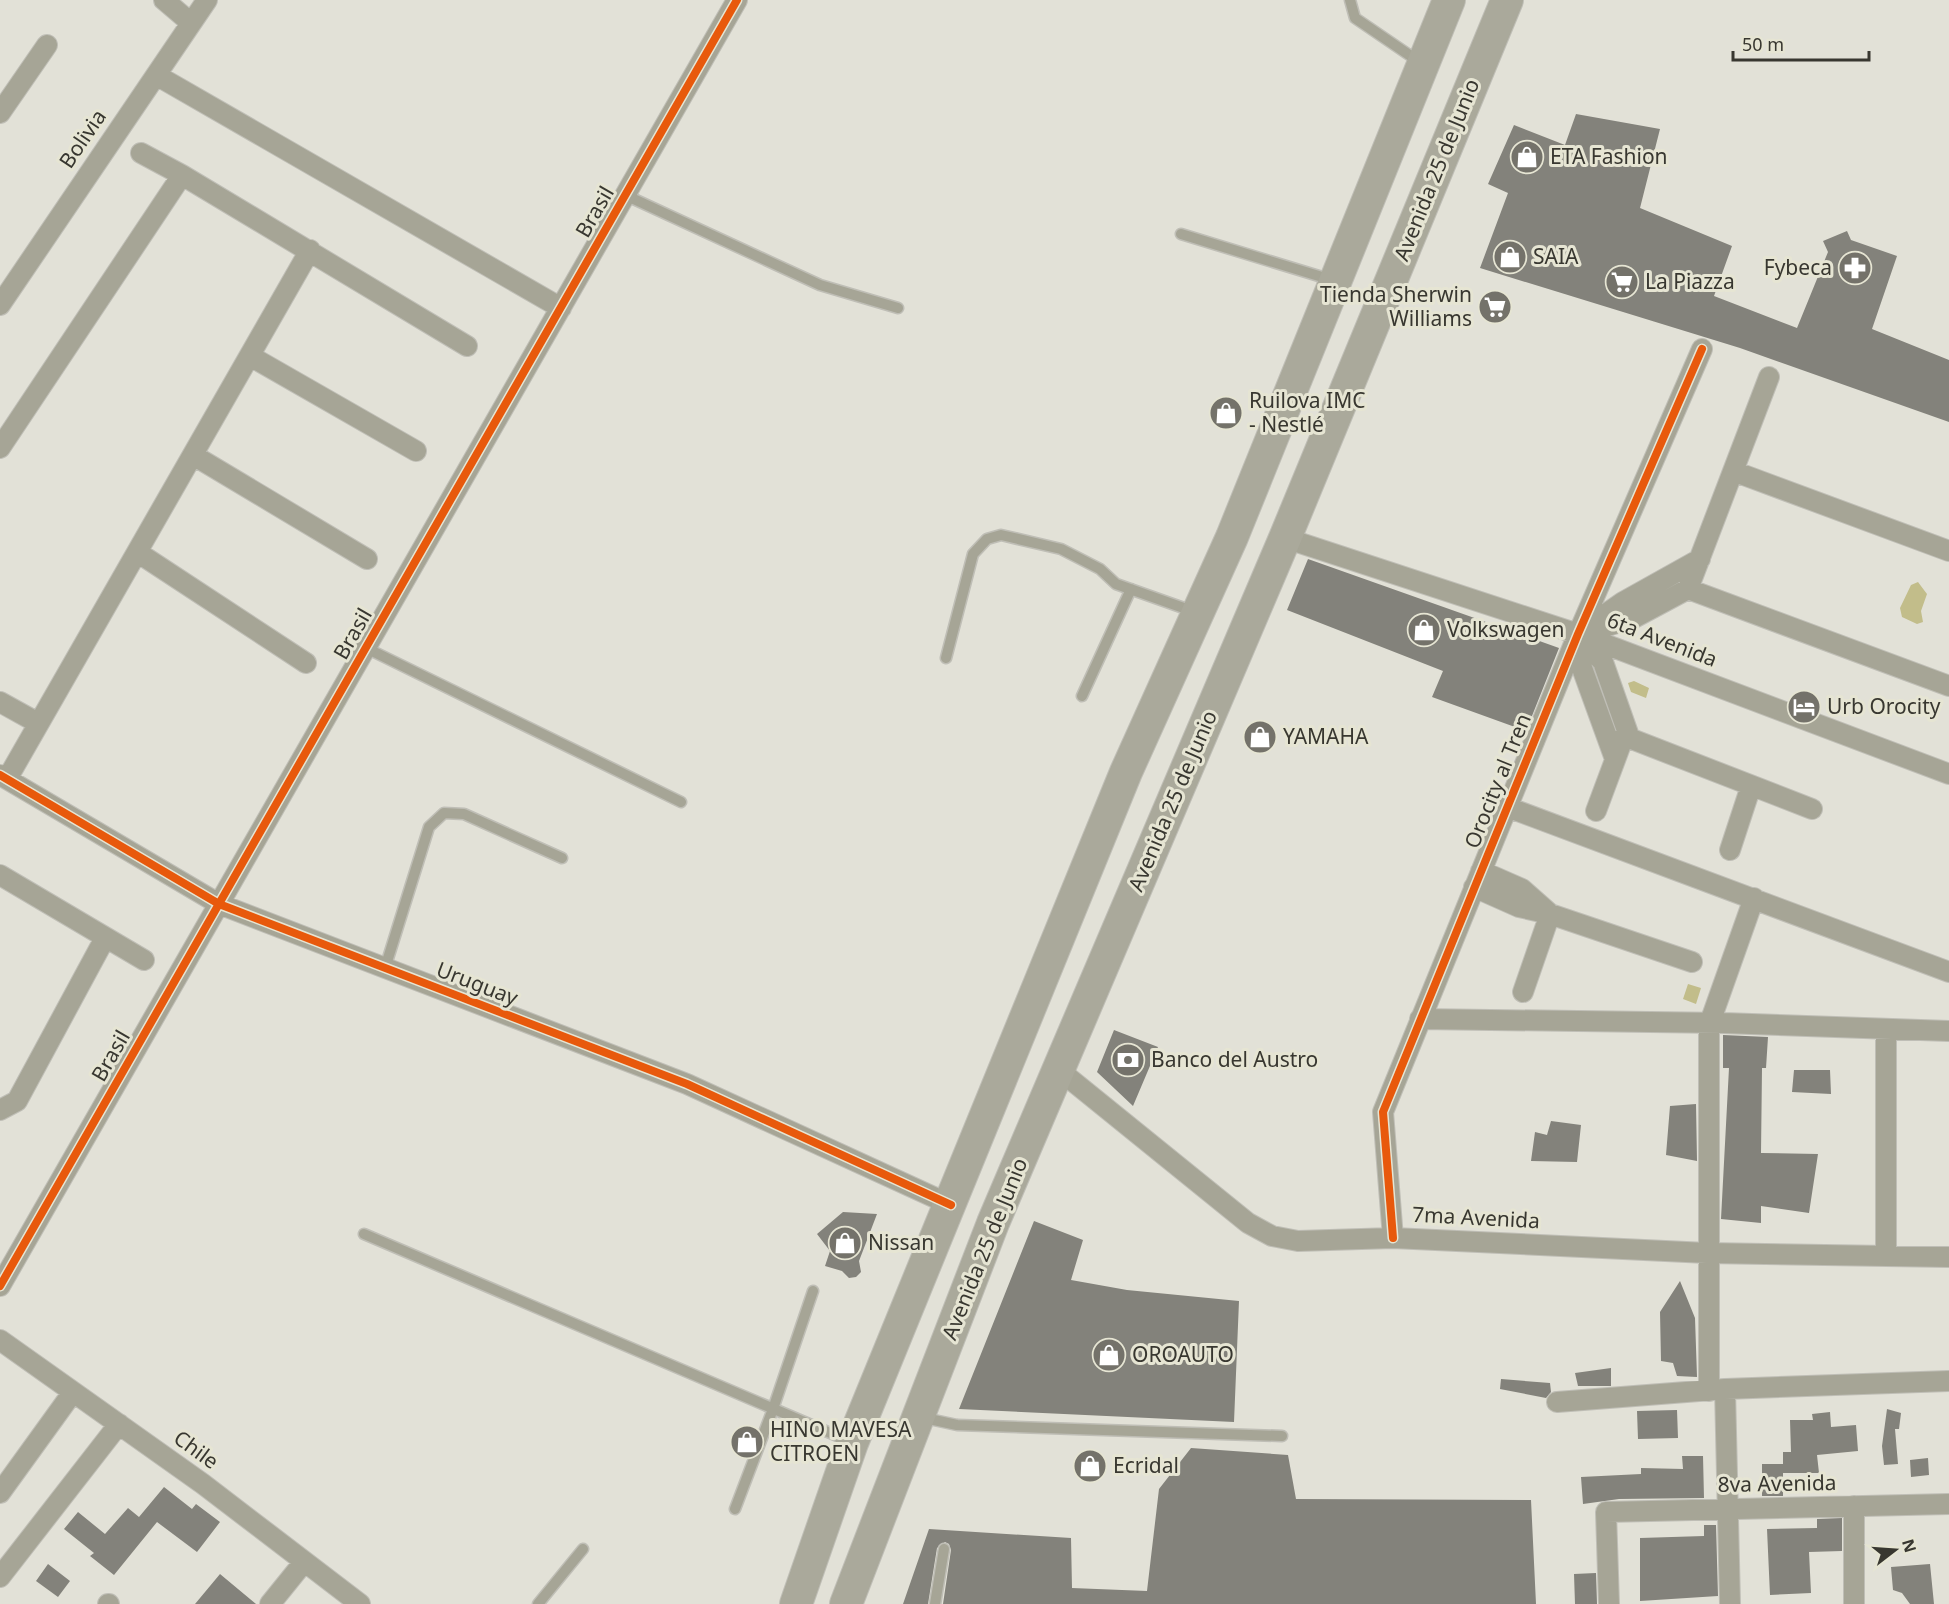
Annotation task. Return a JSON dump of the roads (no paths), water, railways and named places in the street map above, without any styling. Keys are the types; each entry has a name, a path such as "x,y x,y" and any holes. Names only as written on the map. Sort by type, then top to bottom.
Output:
{"main road":[{"path":"796,1604 852,1443 1126,772 1232,537 1449,0"},
{"name":"Avenida 25 de Junio","path":"846,1604 993,1223 1285,538 1507,0"},
{"path":"1285,538 1265,528 1262,523 1260,503 1295,401 1302,363"}],"street":[{"path":"164,0 191,23"},
{"name":"Bolivia","path":"0,305 207,0"},
{"name":"Brasil","path":"0,1286 737,0"},
{"path":"0,113 47,45"},
{"path":"156,75 561,308"},
{"path":"141,153 183,175 310,250 467,346"},
{"path":"0,448 183,175"},
{"path":"3,777 39,723 310,250"},
{"name":"Orocity al Tren","path":"1393,1238 1383,1112 1578,634 1702,350"},
{"path":"250,356 416,451"},
{"path":"1578,634 1632,619 1688,589 1769,377"},
{"path":"193,455 367,558"},
{"path":"1733,471 1949,551"},
{"name":"6ta Avenida","path":"1285,538 1578,634 1949,774"},
{"path":"137,552 306,663"},
{"path":"1578,634 1623,602 1700,559"},
{"path":"1688,589 1949,686"},
{"path":"1578,634 1603,662 1630,739"},
{"path":"1578,634 1582,668 1615,759"},
{"path":"0,702 39,723"},
{"path":"1596,811 1624,736 1812,809"},
{"name":"Uruguay","path":"3,777 219,904 687,1084 951,1205"},
{"path":"1730,850 1752,786"},
{"path":"1507,807 1949,972"},
{"path":"1478,879 1522,889 1550,914 1692,962"},
{"path":"2,880 144,960"},
{"path":"1730,1604 1726,1509 1707,1253 1709,1024 1754,898"},
{"path":"1523,992 1550,914"},
{"path":"0,1110 17,1101 105,938"},
{"path":"1420,1019 1949,1031"},
{"path":"1886,1029 1886,1256"},
{"name":"7ma Avenida","path":"1059,1070 1248,1223 1272,1236 1298,1241 1393,1238 1707,1253 1949,1257"},
{"name":"Chile","path":"0,1340 119,1424 360,1604"},
{"path":"1557,1402 1717,1390 1949,1381"},
{"path":"0,1493 73,1392"},
{"path":"0,1577 6,1555 119,1424"},
{"name":"8va Avenida","path":"1609,1604 1606,1512 1949,1504"},
{"path":"1854,1506 1854,1604"},
{"path":"270,1604 304,1562"}],"lane":[{"path":"1350,0 1355,18 1423,64"},
{"path":"625,195 820,285 898,308"},
{"path":"1181,234 1336,281"},
{"path":"946,658 974,554 987,539 1000,535 1061,549 1100,569 1116,584 1198,613"},
{"path":"1082,696 1131,590"},
{"path":"366,648 681,802"},
{"path":"385,968 429,826 444,813 464,814 562,858"},
{"path":"364,1234 852,1443"},
{"path":"735,1509 773,1409 813,1291"},
{"path":"919,1417 957,1425 1281,1436"},
{"path":"538,1604 584,1549"},
{"path":"935,1604 944,1549"}],"place":[{"name":"ETA Fashion","path":"1527,157"},
{"name":"SAIA","path":"1510,257"},
{"name":"Fybeca","path":"1855,268"},
{"name":"La Piazza","path":"1622,282"},
{"name":"Tienda Sherwin Williams","path":"1495,307"},
{"name":"Ruilova IMC - Nestlé","path":"1226,413"},
{"name":"Volkswagen","path":"1424,630"},
{"name":"Urb Orocity","path":"1804,707"},
{"name":"YAMAHA","path":"1260,737"},
{"name":"Banco del Austro","path":"1128,1060"},
{"name":"Nissan","path":"845,1243"},
{"name":"OROAUTO","path":"1109,1355"},
{"name":"HINO MAVESA CITROEN","path":"747,1442"},
{"name":"Ecridal","path":"1090,1466"}]}
